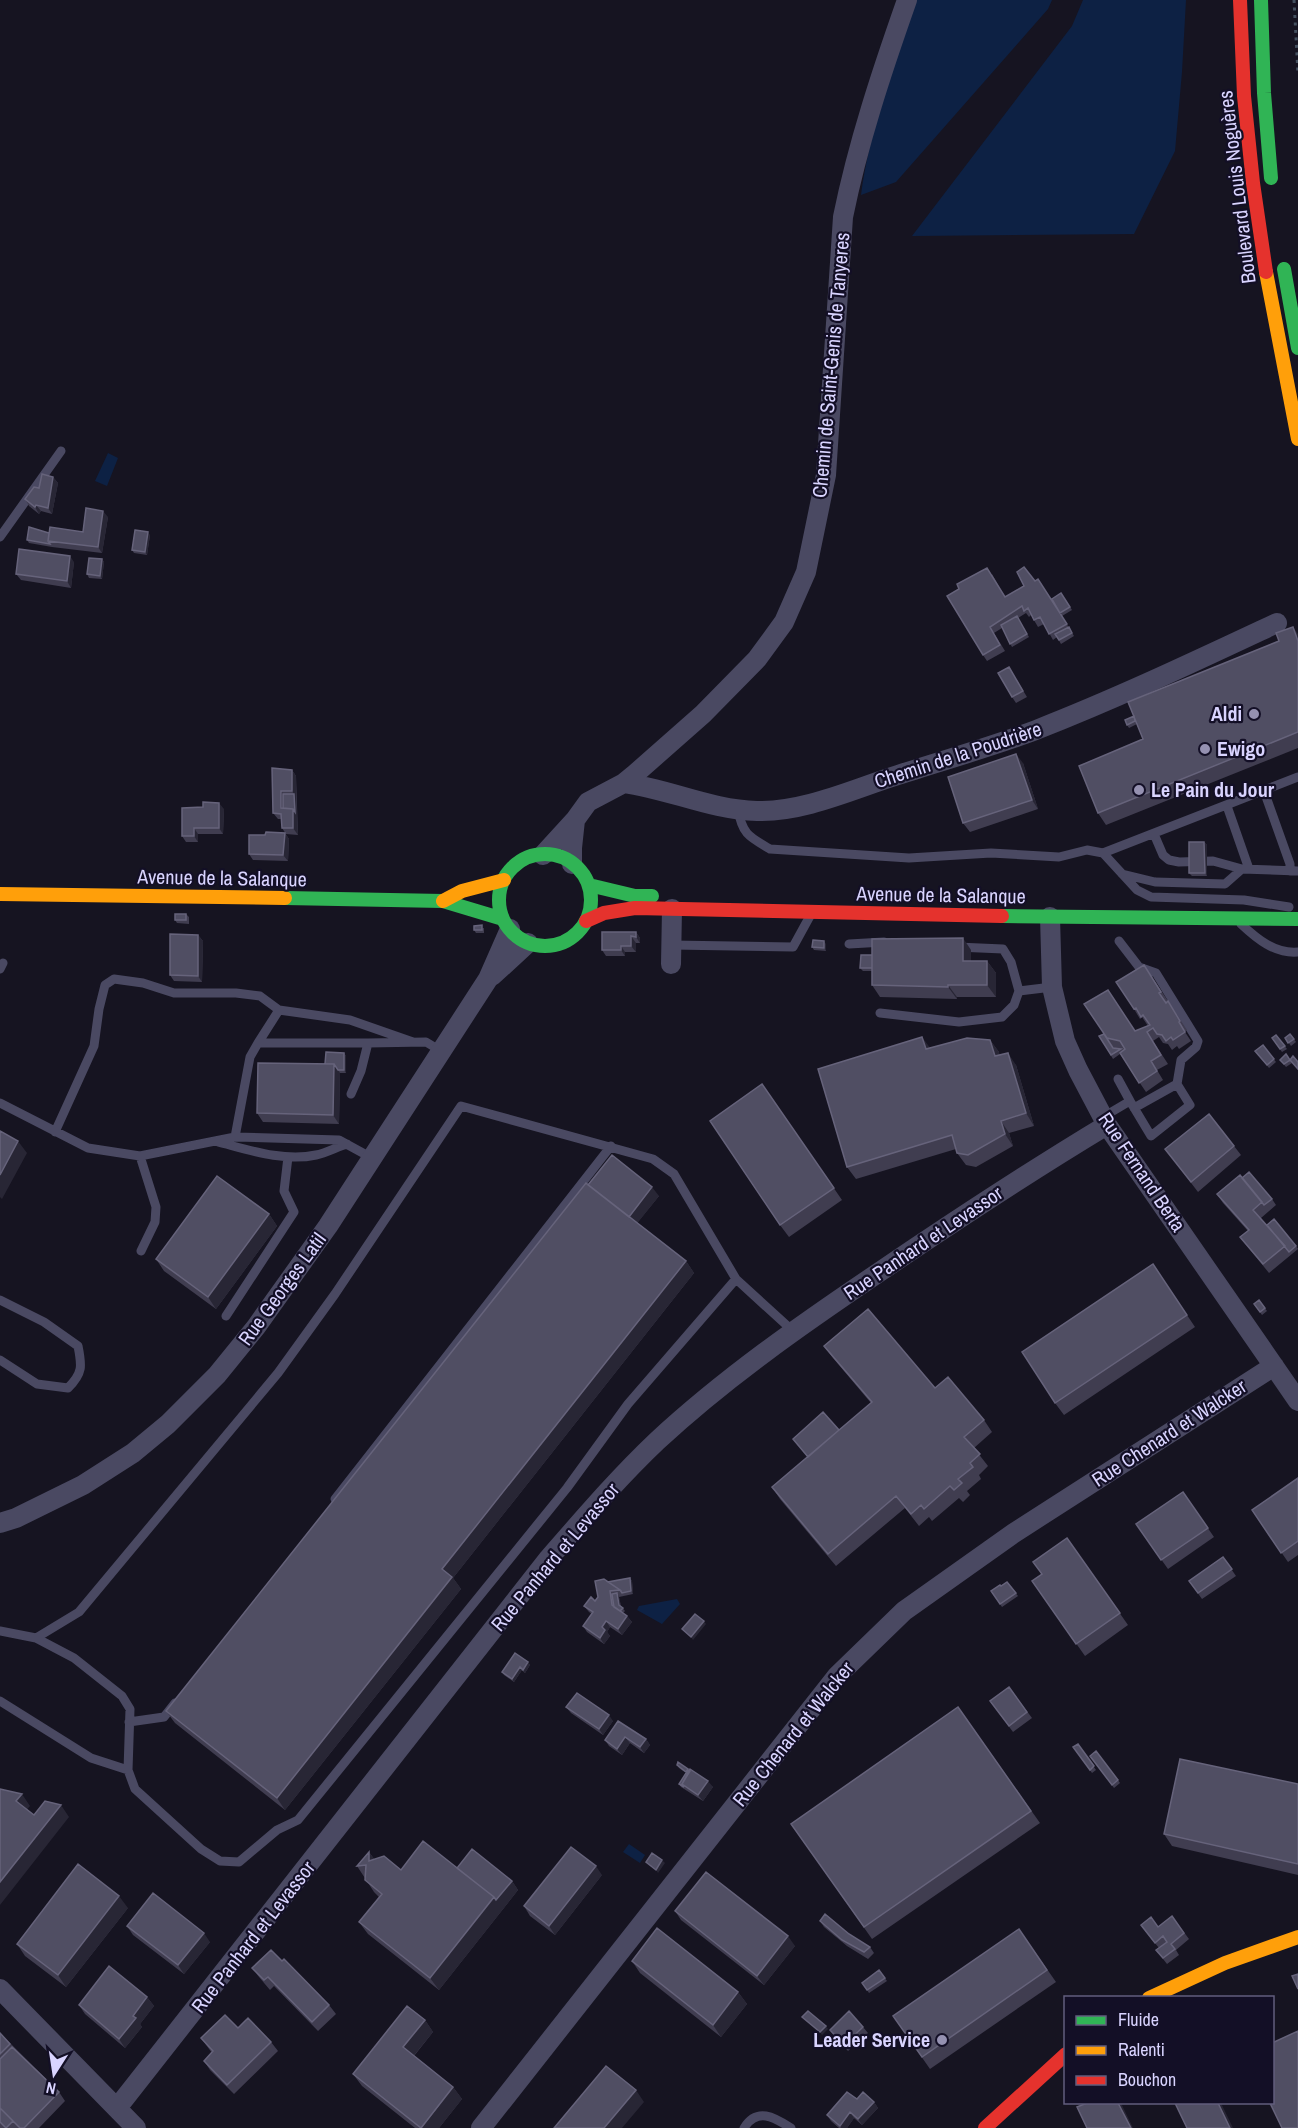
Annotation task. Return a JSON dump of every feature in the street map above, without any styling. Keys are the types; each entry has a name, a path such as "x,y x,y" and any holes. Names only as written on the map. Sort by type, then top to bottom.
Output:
{"main road":[{"name":"Boulevard Louis Noguères","path":"1240,0 1244,94 1257,216 1280,358 1298,439"},
{"name":"Boulevard Louis Noguères","path":"1261,0 1264,93 1273,192"},
{"name":"Boulevard Louis Noguères","path":"1282,258 1298,348"},
{"path":"558,856 572,864 582,873 589,885 591,897 591,910 579,932 561,943 541,946 518,938 506,924 500,906 500,893 504,880 520,862 531,857 558,856"},
{"path":"443,901 462,891 504,880"},
{"name":"Avenue de la Salanque","path":"589,885 635,896 1297,912"},
{"name":"Avenue de la Salanque","path":"0,894 443,901"},
{"path":"443,901 506,924"},
{"name":"Avenue de la Salanque","path":"586,921 604,913 635,908 1235,919 1297,912"},
{"path":"1153,1996 1225,1963 1298,1937"},
{"path":"985,2128 1064,2055"}],"street":[{"name":"Chemin de Saint-Genis de Tanyeres","path":"543,855 588,802 624,783 703,714 757,659 784,622 806,572 826,475 843,217 869,114 907,0"},
{"name":"Chemin de la Poudrière","path":"624,783 646,786 705,803 738,809 759,811 806,805 1034,731 1120,696 1277,623"},
{"path":"572,864 575,820"},
{"path":"672,909 672,955"},
{"name":"Rue Fernand Berta","path":"1050,917 1052,987 1065,1041 1078,1070 1105,1121 1298,1401"},
{"name":"Rue Georges Latil","path":"0,1523 16,1518 83,1485 133,1454 168,1424 217,1375 256,1327 328,1226 488,979 506,924"},
{"name":"Rue Georges Latil","path":"488,979 528,943"},
{"name":"Rue Panhard et Levassor","path":"117,2108 549,1558 600,1499 674,1427 793,1331 1105,1121"},
{"name":"Rue Chenard et Walcker","path":"482,2128 837,1676 887,1627 904,1611 1014,1533 1274,1366"},
{"path":"0,1989 136,2128"}],"lane":[{"path":"0,537 61,451"},
{"path":"1103,854 1298,777"},
{"path":"1264,791 1294,871"},
{"path":"1227,806 1245,869"},
{"path":"738,809 741,826 754,839 770,849 909,858 991,853 1059,857 1087,850 1103,854 1137,890 1150,897 1244,900 1297,912"},
{"path":"1154,834 1163,855 1169,860 1213,861 1245,869 1294,871"},
{"path":"1122,874 1155,882 1225,884 1245,869"},
{"path":"672,955 793,947 812,912"},
{"path":"1235,919 1259,941 1288,953 1298,952"},
{"path":"849,944 897,941"},
{"path":"1118,1079 1151,1136 1190,1105 1177,1084 1181,1060 1196,1047 1198,1041 1156,973 1139,967 1119,941"},
{"path":"880,1013 959,1022 1002,1017 1014,1005 1019,990 1011,962 1003,949 949,946"},
{"path":"55,1132 94,1046 105,985 114,979 143,983 174,993 236,993 260,996 279,1010 350,1020 413,1042"},
{"path":"1019,990 1052,987"},
{"path":"235,1137 250,1057 279,1010"},
{"path":"258,1043 426,1042 441,1052"},
{"path":"351,1094 361,1071 368,1043"},
{"path":"1105,1121 1132,1104 1177,1084"},
{"path":"0,1103 88,1148 140,1156 235,1137 339,1140 372,1158"},
{"path":"36,1638 79,1612 278,1373 335,1294 461,1107 653,1159 674,1174 736,1279 793,1331"},
{"path":"215,1141 288,1157 316,1155 347,1144"},
{"path":"325,1511 611,1146"},
{"path":"140,1156 156,1207 155,1222 141,1251"},
{"path":"226,1316 294,1212 284,1191 288,1157"},
{"path":"0,1631 36,1638 74,1658 122,1696 130,1709 128,1770 135,1789 201,1849 220,1861 239,1862 277,1830 298,1820 567,1488 628,1404 736,1279"},
{"path":"0,1300 44,1322 78,1346 82,1363 78,1377 68,1388 37,1384 0,1360"},
{"path":"129,1722 164,1717 179,1698"},
{"path":"0,1701 91,1758 128,1770"},
{"path":"744,2128 755,2116 762,2115 770,2116 791,2128"}],"path":[{"path":"1294,0 1298,74"}],"water":[{"path":"915,0 1052,0 1048,9 896,182 861,195 870,145"},
{"path":"1083,0 1186,0 1175,151 1134,234 912,236 1072,26"},
{"path":"108,453 118,458 107,486 95,481"},
{"path":"677,1599 680,1604 662,1624 637,1610 639,1606"},
{"path":"629,1844 645,1855 640,1863 623,1852"}],"building":[{"path":"42,474 53,477 48,508 36,505 35,507 25,499 34,487 39,488"},
{"path":"86,508 103,511 98,547 48,541 50,527 83,532"},
{"path":"29,527 49,533 50,544 27,540"},
{"path":"135,530 148,532 145,552 132,550"},
{"path":"19,549 70,556 67,581 16,574"},
{"path":"89,558 102,559 100,576 87,574"},
{"path":"1024,567 1035,581 1038,579 1067,624 1049,634 1040,617 1034,620 1028,608 1024,611 1022,606 990,627 1000,645 983,655 947,596 959,589 957,584 987,568 1005,597 1024,586 1017,572"},
{"path":"1061,593 1070,607 1060,613 1052,599"},
{"path":"1017,616 1027,634 1010,644 1001,625"},
{"path":"1069,627 1072,633 1059,640 1055,634"},
{"path":"1293,627 1298,641 1298,732 1098,813 1079,766 1143,739 1128,702 1279,641 1276,633"},
{"path":"1009,667 1023,691 1012,697 998,673"},
{"path":"1134,716 1135,721 1127,725 1125,720"},
{"path":"1016,754 1032,800 963,823 948,777"},
{"path":"272,768 292,770 292,791 281,791 281,808 293,809 293,828 282,828 281,814 273,813"},
{"path":"283,794 294,794 295,812 293,809 283,808"},
{"path":"203,802 219,803 219,828 194,828 194,836 182,836 182,808 203,807"},
{"path":"266,832 285,833 283,855 249,854 249,835 265,835"},
{"path":"1189,842 1204,842 1205,873 1189,873"},
{"path":"175,914 186,914 186,920 175,920"},
{"path":"482,925 482,930 474,930 474,926"},
{"path":"602,932 636,932 636,937 631,936 631,946 621,946 621,950 602,950"},
{"path":"170,934 198,935 198,976 170,975"},
{"path":"963,938 963,961 987,961 987,985 948,985 948,987 872,985 872,939"},
{"path":"813,940 824,941 824,948 812,947"},
{"path":"861,955 872,955 872,968 860,968"},
{"path":"1144,965 1161,992 1159,993 1166,1003 1168,1001 1185,1032 1173,1040 1171,1037 1166,1041 1153,1028 1147,1032 1161,1055 1151,1061 1157,1071 1139,1083 1120,1053 1125,1049 1120,1041 1107,1038 1084,1004 1108,990 1135,1031 1150,1025 1143,1015 1141,1017 1136,1008 1134,1009 1116,982"},
{"path":"1104,1034 1113,1048 1121,1049 1111,1055 1099,1036"},
{"path":"1290,1034 1294,1039 1288,1043 1285,1038"},
{"path":"1276,1035 1285,1046 1280,1049 1272,1038"},
{"path":"922,1037 926,1049 967,1038 990,1040 995,1056 1008,1053 1026,1113 1001,1121 1005,1134 968,1155 957,1153 952,1135 847,1167 818,1069"},
{"path":"1263,1045 1274,1059 1267,1065 1255,1051"},
{"path":"326,1052 344,1053 344,1070 338,1070 334,1064 325,1064"},
{"path":"1286,1054 1290,1060 1284,1064 1280,1060"},
{"path":"1293,1056 1298,1062 1298,1069 1290,1060"},
{"path":"258,1063 334,1064 333,1115 257,1113"},
{"path":"762,1084 834,1188 780,1225 710,1121"},
{"path":"1209,1114 1234,1146 1191,1182 1165,1149"},
{"path":"0,1131 18,1141 0,1175"},
{"path":"612,1155 652,1187 629,1217 588,1185"},
{"path":"1249,1172 1272,1199 1264,1205 1242,1178"},
{"path":"1240,1175 1262,1202 1253,1210 1285,1246 1263,1264 1240,1237 1249,1230 1217,1194"},
{"path":"217,1176 269,1214 208,1297 156,1259"},
{"path":"586,1183 686,1261 442,1569 452,1577 277,1798 166,1711"},
{"path":"1274,1219 1296,1246 1289,1252 1267,1225"},
{"path":"1153,1264 1187,1315 1055,1403 1022,1352"},
{"path":"1259,1300 1265,1308 1260,1312 1254,1304"},
{"path":"868,1309 935,1388 948,1377 984,1420 964,1437 980,1454 970,1463 973,1467 958,1479 962,1483 954,1490 950,1486 924,1509 921,1505 911,1514 896,1496 828,1554 772,1487 872,1402 824,1346"},
{"path":"823,1412 839,1430 808,1457 793,1439"},
{"path":"1298,1478 1298,1541 1281,1553 1252,1510"},
{"path":"1183,1492 1208,1528 1161,1560 1136,1524"},
{"path":"1067,1538 1120,1613 1076,1644 1032,1581 1042,1574 1033,1562"},
{"path":"1223,1557 1232,1569 1198,1593 1189,1581"},
{"path":"630,1578 631,1591 622,1593 608,1582"},
{"path":"604,1579 620,1590 610,1591 612,1605 627,1616 618,1629 606,1621 602,1627 605,1630 600,1638 583,1626 593,1612 584,1606 591,1597 595,1601 598,1597 595,1581"},
{"path":"1007,1582 1016,1593 1000,1604 991,1591"},
{"path":"617,1593 619,1605 623,1608 620,1611 614,1607 612,1594"},
{"path":"695,1614 704,1621 691,1637 682,1629"},
{"path":"515,1653 528,1662 523,1670 520,1667 512,1679 502,1672"},
{"path":"1009,1687 1027,1712 1009,1726 990,1701"},
{"path":"577,1693 609,1715 599,1729 566,1707"},
{"path":"958,1707 1031,1811 864,1927 791,1824"},
{"path":"618,1721 646,1739 640,1747 625,1737 617,1749 605,1740"},
{"path":"1078,1744 1094,1766 1090,1770 1073,1747"},
{"path":"1096,1751 1118,1780 1112,1785 1090,1756"},
{"path":"1180,1759 1298,1784 1298,1864 1164,1834"},
{"path":"678,1762 688,1769 686,1772 677,1765"},
{"path":"690,1769 708,1781 698,1795 682,1784"},
{"path":"688,1770 690,1771 682,1784 684,1787 679,1784"},
{"path":"0,1789 22,1794 16,1801 34,1815 45,1801 61,1805 0,1882"},
{"path":"423,1841 494,1897 430,1978 359,1922 382,1894 365,1880 366,1865 357,1866 369,1852 369,1861 384,1856 401,1870"},
{"path":"571,1847 596,1866 549,1926 524,1906"},
{"path":"472,1849 512,1881 496,1900 457,1868"},
{"path":"652,1853 662,1860 656,1870 646,1862"},
{"path":"78,1864 119,1896 58,1975 17,1944"},
{"path":"706,1872 788,1936 757,1976 675,1911"},
{"path":"153,1893 204,1933 178,1965 127,1926"},
{"path":"825,1914 849,1934 870,1947 864,1952 842,1940 820,1921"},
{"path":"1172,1916 1184,1933 1171,1944 1175,1949 1163,1958 1156,1950 1167,1942 1163,1936 1155,1943 1141,1925 1151,1917 1158,1927"},
{"path":"657,1928 738,1992 713,2025 632,1961"},
{"path":"1019,1929 1047,1970 922,2057 893,2016"},
{"path":"271,1950 282,1961 284,1959 329,2005 312,2022 268,1977 264,1980 252,1968"},
{"path":"109,1966 147,1997 133,2016 136,2018 119,2039 79,2005"},
{"path":"879,1970 885,1978 867,1990 862,1983"},
{"path":"1298,1974 1298,1989 1292,1976"},
{"path":"407,2006 425,2020 403,2047 453,2087 421,2128 353,2074"},
{"path":"808,2011 826,2026 820,2032 802,2017"},
{"path":"849,2011 863,2027 844,2045 830,2030"},
{"path":"225,2015 238,2028 248,2018 271,2042 227,2085 204,2061 213,2051 201,2038"},
{"path":"1298,2031 1298,2128 1282,2128 1270,2104 1274,2104 1274,2042"},
{"path":"0,2033 10,2044 0,2054"},
{"path":"12,2047 59,2092 24,2128 20,2128 0,2108 0,2059"},
{"path":"606,2066 636,2090 604,2128 554,2128"},
{"path":"847,2092 857,2099 863,2092 874,2102 858,2119 850,2112 840,2126 827,2115"},
{"path":"1084,2104 1119,2104 1131,2128 1087,2128 1077,2107"},
{"path":"1175,2104 1218,2104 1230,2128 1187,2128"},
{"path":"0,2108 13,2121 6,2128 0,2122"}],"traffic: fast":[{"path":"1261,0 1264,93 1271,178"},
{"path":"1284,269 1298,348"},
{"path":"545,854 562,858 577,868 587,883 591,900 587,917 577,932 562,942 545,946 528,942 513,932 503,917 499,900 503,883 513,868 528,858 545,854"},
{"path":"589,885 635,896 652,896"},
{"path":"285,898 443,901 503,919"},
{"path":"1002,916 1298,919"}],"traffic: slow":[{"path":"1266,272 1298,439"},
{"path":"443,901 462,891 504,880"},
{"path":"0,894 285,898"},
{"path":"1153,1996 1225,1963 1298,1937"}],"traffic: jam":[{"path":"1240,0 1244,96 1253,183 1266,272"},
{"path":"586,921 604,913 635,908 1002,916"},
{"path":"985,2128 1064,2056"}],"place":[{"name":"Aldi","path":"1254,714"},
{"name":"Ewigo","path":"1205,749"},
{"name":"Le Pain du Jour","path":"1139,790"},
{"name":"Leader Service","path":"942,2040"}]}
